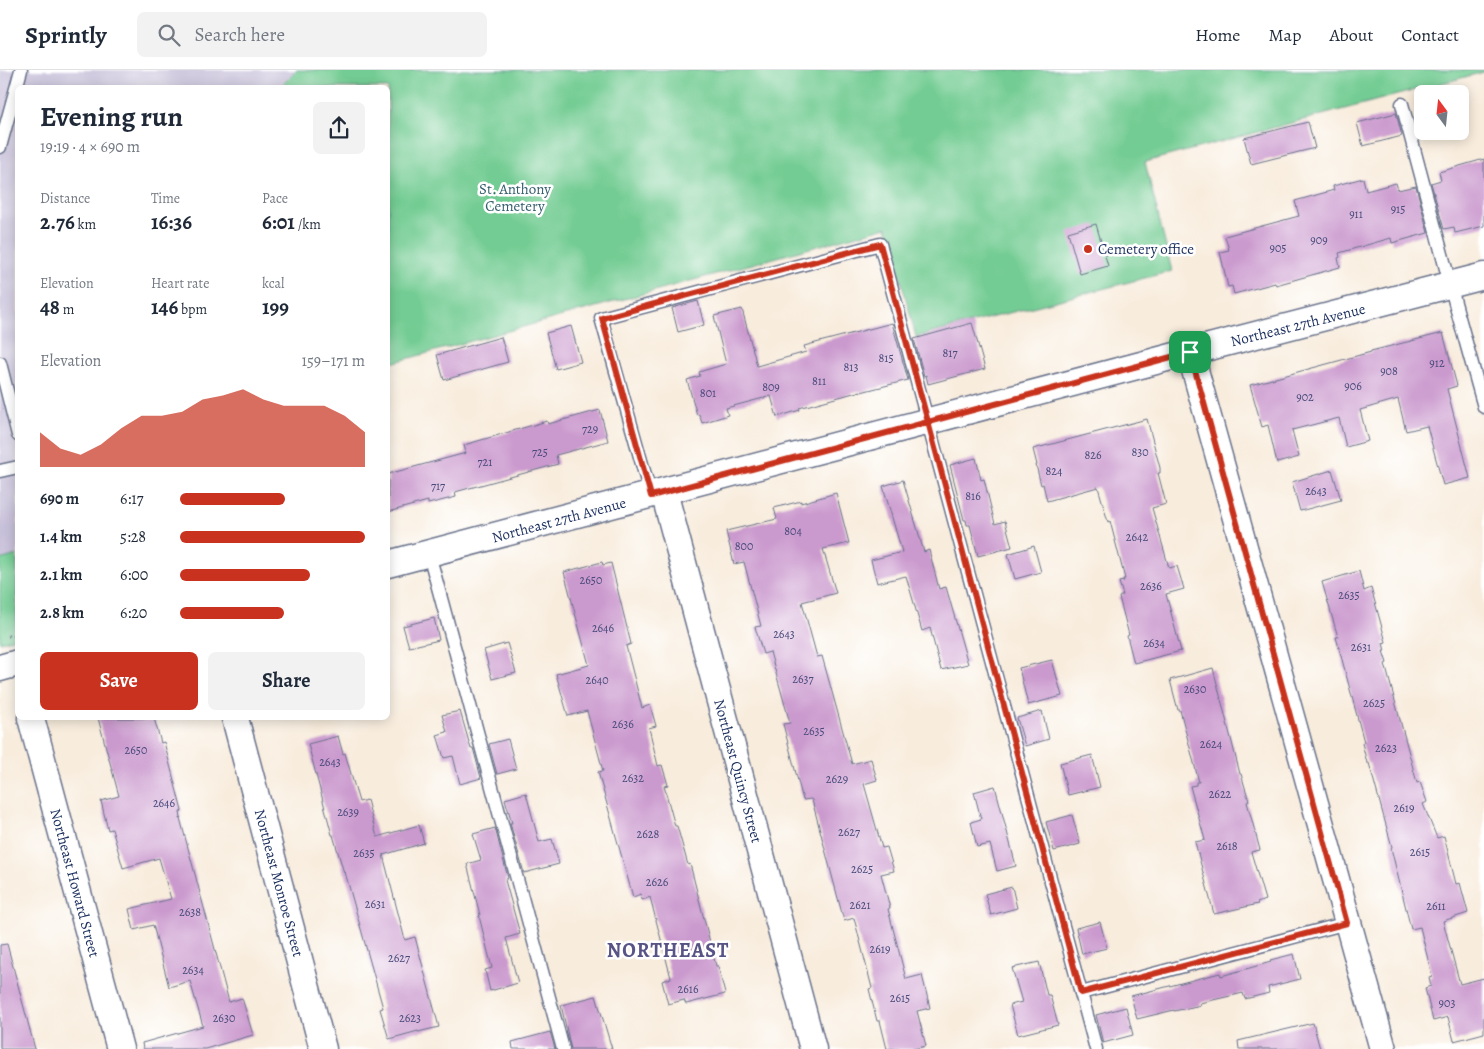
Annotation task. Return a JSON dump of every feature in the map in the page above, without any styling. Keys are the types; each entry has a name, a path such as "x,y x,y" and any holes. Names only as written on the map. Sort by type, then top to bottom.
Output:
{"street":[{"name":"Northeast 27th Avenue","path":"390,564 1484,276"},
{"path":"1190,352 1383,1049"},
{"name":"Northeast Quincy Street","path":"657,494 813,1049"},
{"name":"Northeast Howard Street","path":"32,720 120,1049"},
{"name":"Northeast Monroe Street","path":"236,720 323,1049"}],"lane":[{"path":"17,85 21,70"},
{"path":"0,146 15,92"},
{"path":"1402,104 1484,406"},
{"path":"657,494 602,318 880,244 1096,1049"},
{"path":"0,363 15,423"},
{"path":"0,471 15,467"},
{"path":"428,554 563,1049"},
{"path":"1081,993 1347,923"}],"shaded area":[{"path":"0,70 297,70 281,85 15,85 15,556 0,560"}],"green space":[{"name":"St. Anthony Cemetery","path":"297,70 1484,70 1484,72 1435,85 1414,85 1414,91 1145,162 1172,271 916,337 887,227 390,363 390,85 282,85"},
{"path":"15,556 15,638 0,642 0,560"}],"building":[{"path":"1396,113 1402,136 1363,146 1357,123"},
{"path":"1308,122 1315,148 1251,164 1244,138"},
{"path":"1484,159 1484,226 1455,233 1454,227 1444,229 1431,183 1441,180 1439,172"},
{"path":"1363,178 1366,191 1396,183 1398,190 1416,186 1428,233 1392,243 1391,238 1339,253 1340,267 1276,285 1275,283 1234,294 1232,286 1228,287 1220,252 1229,250 1225,236 1299,216 1295,201 1334,190 1333,186"},
{"name":"Cemetery office","path":"1096,224 1108,266 1080,274 1068,232"},
{"path":"698,301 704,325 678,332 672,308"},
{"path":"742,309 757,366 806,352 804,346 892,323 908,380 799,408 800,410 777,417 771,396 726,408 728,415 702,423 699,414 697,415 687,380 700,376 699,372 726,364 714,316"},
{"path":"972,323 985,369 928,384 914,339"},
{"path":"571,326 581,362 556,369 546,333"},
{"path":"1443,333 1457,386 1447,389 1470,478 1443,485 1427,426 1406,431 1398,399 1360,410 1368,441 1346,447 1339,418 1292,430 1299,457 1277,463 1268,425 1262,427 1250,385"},
{"path":"501,337 508,362 444,380 437,355"},
{"path":"600,410 608,441 556,455 558,464 455,492 456,497 428,504 428,501 390,511 390,473 466,453 464,445 547,421 548,424"},
{"path":"1147,419 1160,468 1160,473 1158,473 1166,504 1152,508 1169,568 1177,566 1184,589 1166,594 1181,651 1134,663 1119,597 1123,595 1119,582 1125,579 1110,521 1108,522 1098,487 1047,501 1043,484 1041,485 1033,449"},
{"path":"976,458 981,480 984,479 995,524 1005,521 1012,547 978,556 970,525 967,525 966,520 964,520 950,465"},
{"path":"1332,470 1341,500 1300,511 1292,482"},
{"path":"903,480 924,552 929,550 939,589 946,587 968,664 941,670 930,628 922,631 906,576 877,583 871,560 902,552 883,486"},
{"path":"836,493 849,543 823,549 836,593 802,602 817,657 822,656 852,764 871,759 877,780 864,784 882,848 887,847 894,871 881,874 890,908 888,909 906,979 922,975 930,1008 917,1011 926,1046 914,1049 887,1049 880,1021 877,1021 869,989 872,988 854,918 844,921 812,800 803,800 783,724 790,723 770,652 763,654 755,627 761,626 744,562 734,564 726,531 777,519 774,508"},
{"path":"1034,546 1041,572 1015,579 1008,554"},
{"path":"602,562 603,565 611,563 631,644 626,646 642,708 650,705 656,726 649,728 658,766 662,765 668,785 664,786 688,865 690,864 725,994 686,1004 684,1000 668,1004 662,981 671,978 650,897 642,900 641,894 633,897 598,772 603,771 587,711 568,716 556,674 589,665 564,572"},
{"path":"1359,571 1364,591 1371,588 1386,642 1383,643 1385,651 1383,651 1387,663 1385,664 1417,783 1420,782 1427,802 1423,804 1437,838 1444,836 1456,884 1460,883 1468,913 1443,921 1460,984 1484,978 1484,1033 1454,1041 1448,1017 1433,1021 1425,988 1431,986 1429,977 1432,976 1420,927 1411,929 1392,847 1369,763 1367,763 1362,743 1364,742 1336,637 1338,637 1322,582"},
{"path":"434,618 439,640 409,647 403,626"},
{"path":"507,643 516,673 492,679 484,650"},
{"path":"1052,660 1062,696 1028,705 1019,668"},
{"path":"1213,668 1240,774 1249,801 1247,802 1260,850 1251,852 1265,900 1258,904 1214,914 1195,842 1205,840 1190,786 1196,785 1196,782 1199,782 1170,680"},
{"path":"460,711 481,778 460,784 453,756 444,758 437,735 447,732 442,715"},
{"path":"1042,711 1049,739 1025,746 1017,718"},
{"path":"99,720 155,720 161,743 164,742 182,811 180,812 180,818 229,1002 242,998 253,1035 205,1049 143,1049 142,1043 203,1026 190,981 169,987 153,925 134,930 129,909 171,899 159,858 123,868 112,829 108,830 101,801 119,796"},
{"path":"338,736 343,754 345,753 359,802 367,800 377,837 419,825 424,843 383,855 405,940 415,937 439,1027 389,1039 380,1009 383,1008 345,872 332,835 308,744"},
{"path":"508,739 516,769 497,774 489,744"},
{"path":"1092,755 1100,787 1068,795 1060,763"},
{"path":"995,786 1016,866 997,871 990,844 977,847 971,822 981,819 974,792"},
{"path":"526,793 539,842 552,839 559,864 524,873 505,799"},
{"path":"1072,815 1080,844 1054,851 1046,822"},
{"path":"495,828 508,878 505,880 520,934 506,938 518,983 490,991 485,970 492,968 467,864 481,860 473,834"},
{"path":"1012,887 1017,908 991,915 985,894"},
{"path":"1100,922 1107,948 1082,954 1076,928"},
{"path":"7,944 35,1049 0,1049 0,945"},
{"path":"1294,954 1300,979 1268,987 1269,993 1245,999 1243,993 1200,1003 1201,1005 1137,1019 1131,996 1220,973 1221,976"},
{"path":"1039,962 1047,995 1050,995 1058,1025 1018,1035 1010,1005 1022,1002 1012,968"},
{"path":"596,996 612,1049 571,1049 561,1005"},
{"path":"1126,1007 1133,1035 1103,1043 1096,1015"},
{"path":"1313,1023 1320,1049 1239,1049 1238,1041"},
{"path":"550,1032 555,1049 513,1049 512,1042"}],"place":[{"name":"Cemetery office","path":"1088,249"}],"district":[{"name":"NORTHEAST","path":"668,950"}],"route":[{"path":"1190,352 928,422 880,244 602,318 651,496 928,422 1081,993 1347,923 1190,352"}]}
